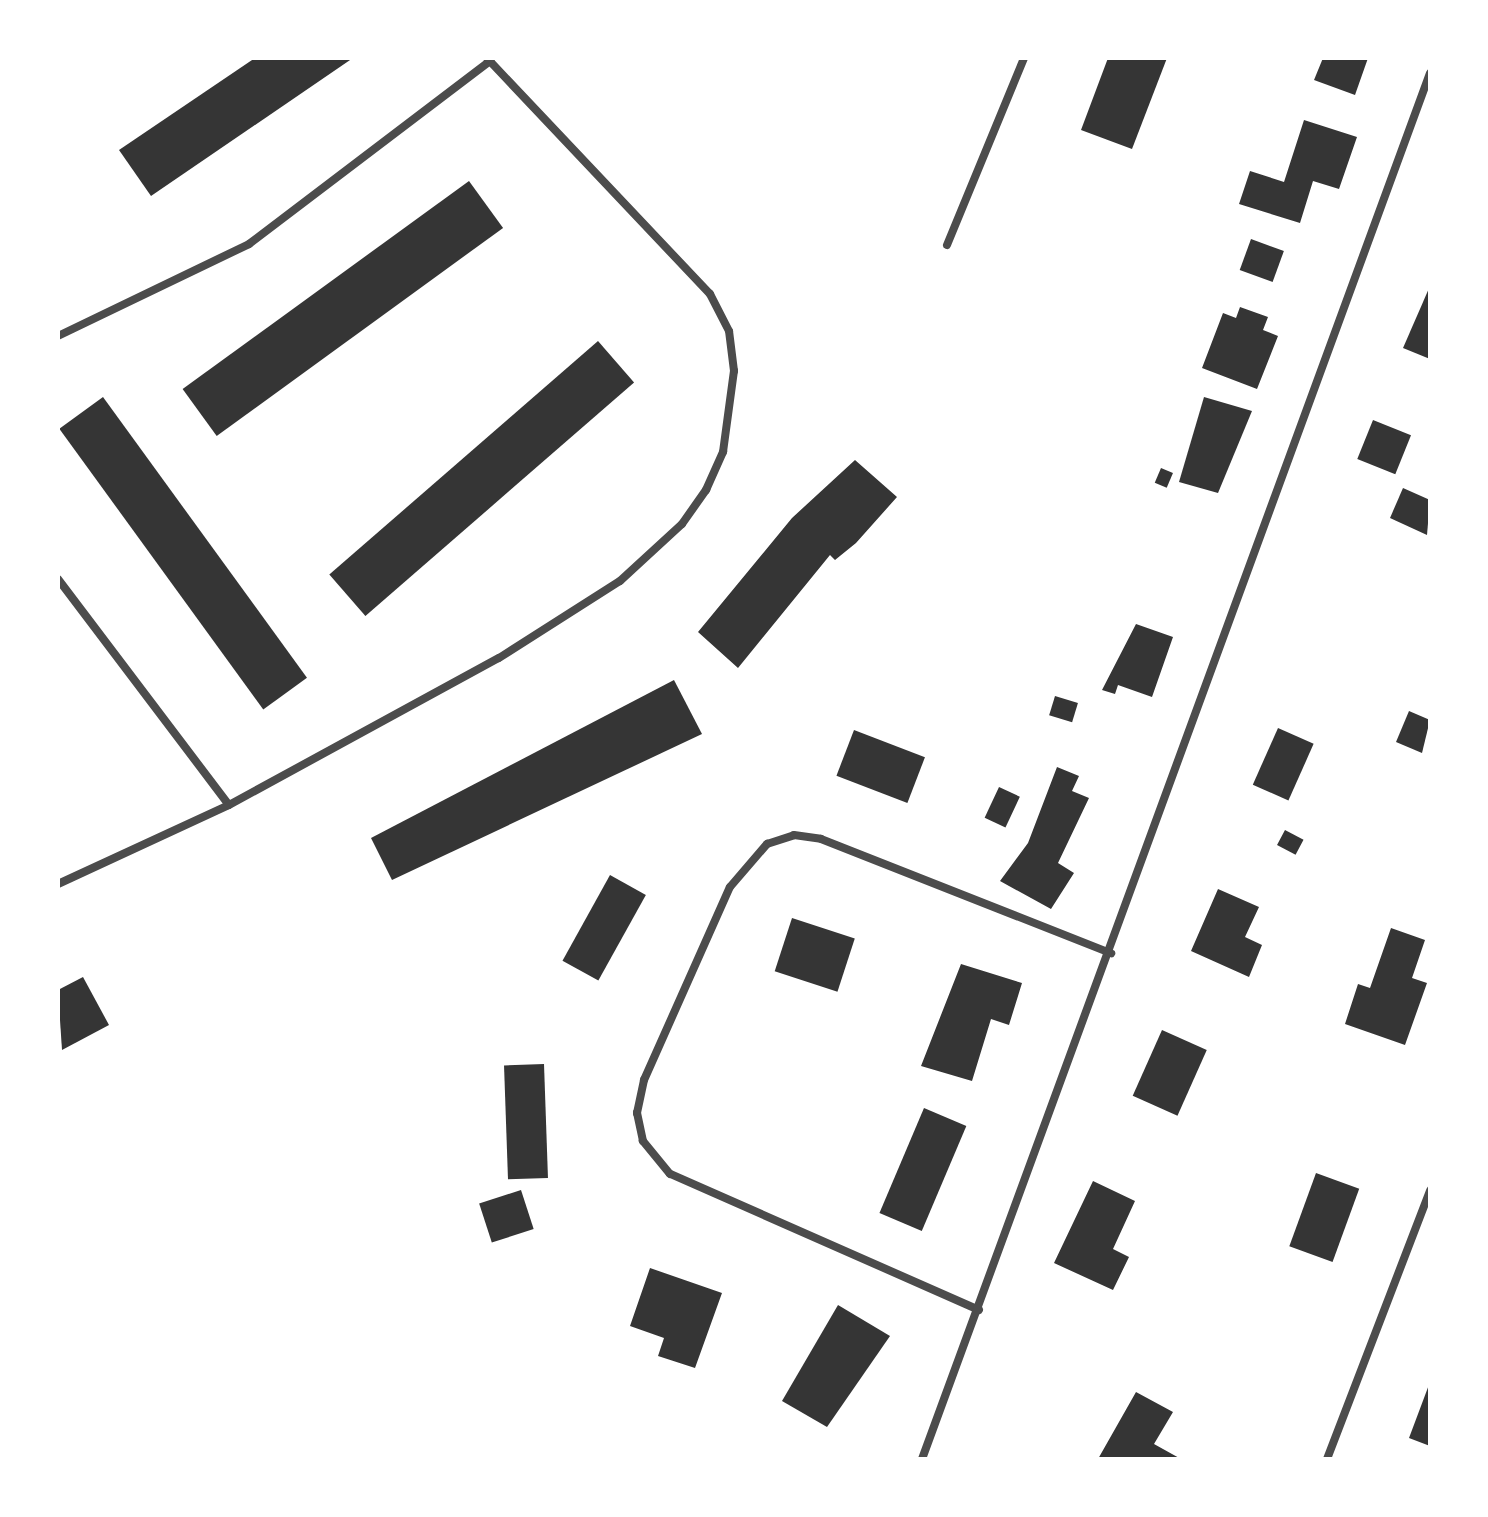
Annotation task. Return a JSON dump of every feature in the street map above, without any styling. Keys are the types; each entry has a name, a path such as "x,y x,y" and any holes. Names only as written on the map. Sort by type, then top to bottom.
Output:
{"street":[{"path":"947,245 1024,58"},
{"path":"58,336 249,244 488,60 710,294 729,331 734,371 723,452 682,524 620,581 423,702 229,805 58,884"},
{"path":"922,1459 1111,953 1430,73"},
{"path":"58,579 229,805"},
{"path":"979,1310 670,1174 643,1141 637,1113 650,1066 730,887 767,844 794,835 821,839 1111,953"},
{"path":"1327,1459 1430,1190"}],"building":[{"path":"255,58 353,58 151,196 119,150"},
{"path":"1108,58 1167,58 1132,149 1081,130"},
{"path":"1323,58 1368,58 1355,95 1314,80"},
{"path":"1304,120 1357,137 1339,189 1313,181 1300,223 1239,204 1250,171 1284,182"},
{"path":"469,181 503,228 217,436 183,389"},
{"path":"1251,239 1284,251 1273,282 1240,270"},
{"path":"1430,286 1430,359 1403,348"},
{"path":"1240,307 1268,317 1263,330 1278,336 1257,389 1202,368 1223,313 1236,318"},
{"path":"598,341 634,383 365,616 329,575"},
{"path":"103,397 307,678 263,709 59,429"},
{"path":"1204,397 1252,411 1218,493 1179,482"},
{"path":"1373,420 1411,435 1395,474 1357,459"},
{"path":"855,460 897,497 856,543 835,560 830,555 738,668 698,632 792,518"},
{"path":"1161,468 1173,473 1167,488 1155,483"},
{"path":"1403,488 1430,500 1427,535 1390,518"},
{"path":"1136,624 1173,637 1152,697 1118,685 1115,694 1102,690"},
{"path":"674,680 702,734 392,880 371,838"},
{"path":"1055,696 1078,703 1072,722 1049,715"},
{"path":"1409,711 1430,720 1422,753 1396,742"},
{"path":"1278,728 1314,744 1288,801 1253,785"},
{"path":"854,730 925,757 907,803 836,776"},
{"path":"1057,767 1079,776 1072,791 1089,798 1058,863 1074,873 1051,909 1000,881 1028,843"},
{"path":"999,787 1020,797 1005,828 985,818"},
{"path":"1285,830 1304,840 1296,855 1277,845"},
{"path":"610,875 646,895 598,981 562,961"},
{"path":"1218,889 1259,907 1245,937 1262,945 1249,977 1191,951"},
{"path":"792,918 855,938 837,992 775,971"},
{"path":"1391,928 1425,940 1412,978 1427,983 1405,1045 1345,1024 1358,984 1370,988"},
{"path":"961,964 1022,983 1009,1025 991,1019 972,1081 921,1066"},
{"path":"83,977 109,1025 62,1050 58,990"},
{"path":"1162,1030 1207,1050 1177,1116 1133,1096"},
{"path":"544,1064 548,1178 508,1179 504,1065"},
{"path":"924,1108 966,1126 922,1231 879,1213"},
{"path":"1316,1173 1359,1189 1333,1262 1289,1246"},
{"path":"1093,1181 1135,1201 1113,1249 1129,1257 1113,1290 1054,1263"},
{"path":"521,1190 534,1229 492,1243 479,1204"},
{"path":"650,1268 722,1293 695,1368 658,1356 664,1338 630,1326"},
{"path":"838,1305 890,1336 827,1427 782,1401"},
{"path":"1430,1382 1430,1446 1409,1438"},
{"path":"1136,1392 1173,1412 1154,1444 1181,1459 1098,1459"}]}
